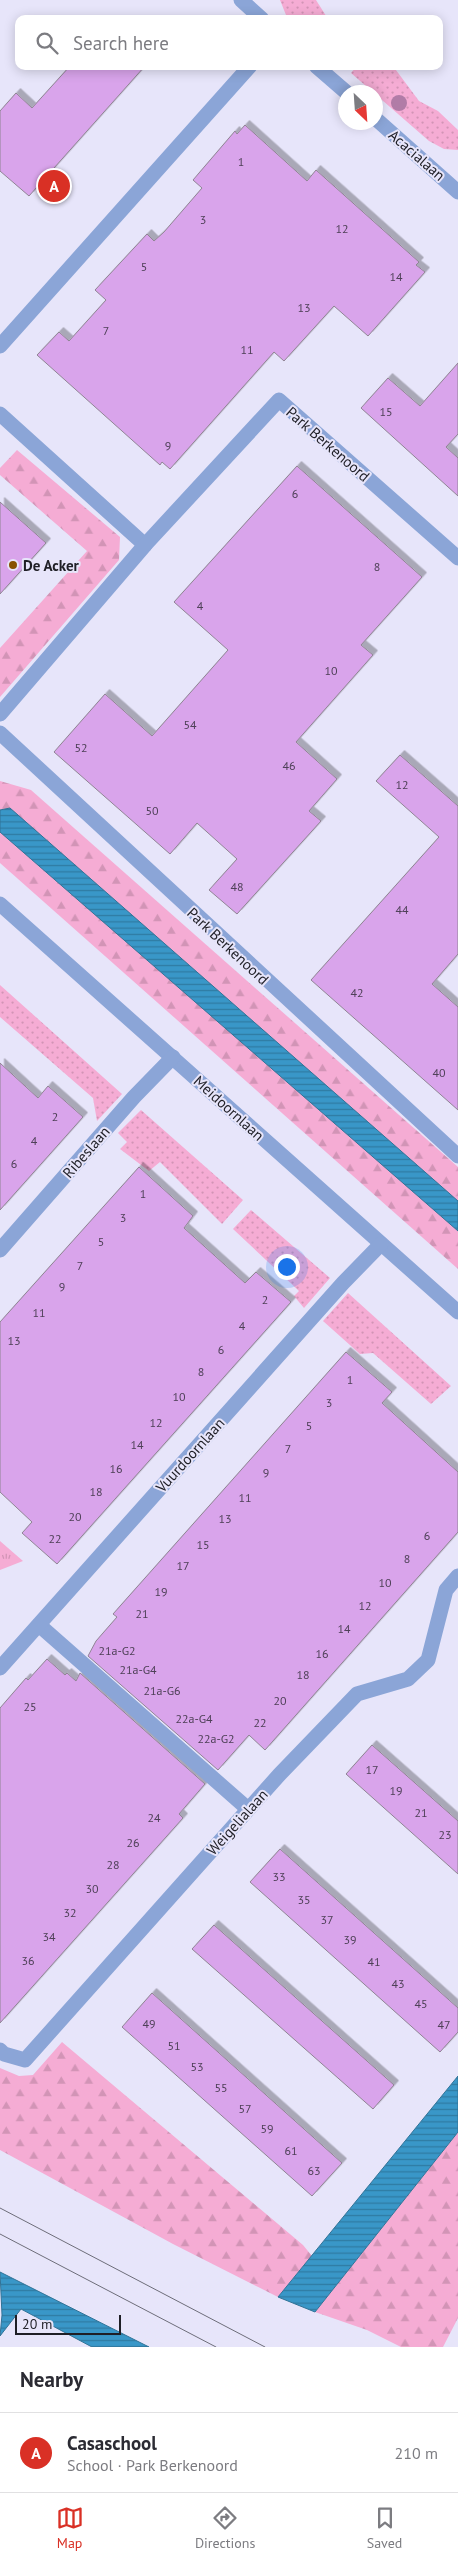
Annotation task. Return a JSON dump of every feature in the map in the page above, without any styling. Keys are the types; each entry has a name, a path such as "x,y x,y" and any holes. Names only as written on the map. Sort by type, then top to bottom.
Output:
{"street":[{"path":"243,1 258,15"},
{"path":"0,346 246,70"},
{"path":"321,70 338,85"},
{"name":"Acacialaan","path":"383,125 455,182"},
{"name":"Park Berkenoord","path":"0,714 145,546 279,400 458,558"},
{"path":"0,414 145,546"},
{"name":"Park Berkenoord","path":"0,733 458,1156"},
{"name":"Meidoornlaan","path":"0,904 458,1312"},
{"name":"Ribeslaan","path":"0,1250 134,1097 173,1057"},
{"name":"Vuurdoornlaan","path":"0,1668 343,1283 381,1244"},
{"name":"Weigelialaan","path":"0,2050 4,2054 25,2060 248,1809 357,1694 408,1679 428,1660 446,1590 458,1576"},
{"path":"39,1625 248,1809"}],"green space":[{"path":"280,0 316,0 325,15 286,15"},
{"path":"354,70 396,70 419,101 438,111 458,130 458,150 444,149 429,141 383,101 383,85 365,85 351,73"},
{"path":"17,450 120,537 119,560 0,697 0,648 87,551 0,475 0,468"},
{"path":"0,781 31,790 458,1167 458,1269 0,863"},
{"path":"0,985 122,1094 97,1121 93,1098 0,1017"},
{"path":"141,1110 243,1200 222,1224 160,1162 149,1171 120,1149 127,1142 118,1133"},
{"path":"251,1210 330,1278 304,1308 294,1296 299,1291 233,1229"},
{"path":"348,1293 451,1386 431,1404 373,1353 360,1354 323,1321"},
{"path":"0,1541 23,1561 0,1570"},
{"path":"62,2042 303,2245 312,2256 278,2297 173,2244 0,2150 0,2068 19,2076 33,2075"},
{"path":"458,2132 458,2318 443,2347 401,2347 367,2330 315,2312"}],"water":[{"path":"10,808 458,1201 458,1231 0,832 0,810"},
{"path":"458,2076 458,2132 315,2312 278,2297"},
{"path":"0,2272 149,2347 92,2347 21,2309 0,2336 2,2315"}],"building":[{"path":"66,70 141,70 29,196 0,171 0,111 16,93 32,108"},
{"path":"245,125 307,181 316,170 419,262 416,265 425,272 368,336 334,306 284,361 274,352 170,469 162,462 160,465 37,355 59,332 69,341 106,300 95,290 147,234 154,241 164,232 202,188 193,180 235,131 237,134"},
{"path":"458,363 458,434 446,447 458,458 458,496 361,408 388,378 420,406"},
{"path":"297,466 422,577 361,645 373,655 296,742 337,779 309,811 321,821 237,914 209,890 237,859 197,823 170,854 54,752 105,694 152,736 228,650 174,602"},
{"name":"De Acker","path":"0,502 46,543 0,594"},
{"path":"400,755 458,806 458,954 432,984 458,1007 458,1110 311,980 439,837 376,781"},
{"path":"0,1063 38,1098 48,1086 83,1117 0,1210"},
{"path":"139,1167 193,1216 184,1228 245,1283 256,1272 291,1302 57,1564 22,1533 32,1522 0,1492 0,1322"},
{"path":"346,1352 392,1392 382,1403 458,1472 458,1532 265,1750 249,1735 218,1770 88,1656 96,1641 117,1617 113,1614"},
{"path":"47,1659 65,1675 67,1673 76,1681 80,1673 205,1784 179,1814 183,1818 0,2023 0,1708 26,1678 28,1680"},
{"path":"372,1745 458,1821 458,1874 346,1774"},
{"path":"280,1849 458,2008 458,2032 440,2052 250,1882"},
{"path":"214,1925 394,2085 373,2109 192,1949"},
{"path":"152,1993 342,2163 312,2196 122,2027"}],"tram line":[{"path":"0,2208 265,2347"},
{"path":"0,2234 216,2347"}],"place":[{"name":"Casaschool","path":"54,186"},
{"name":"De Acker","path":"13,565"}]}
